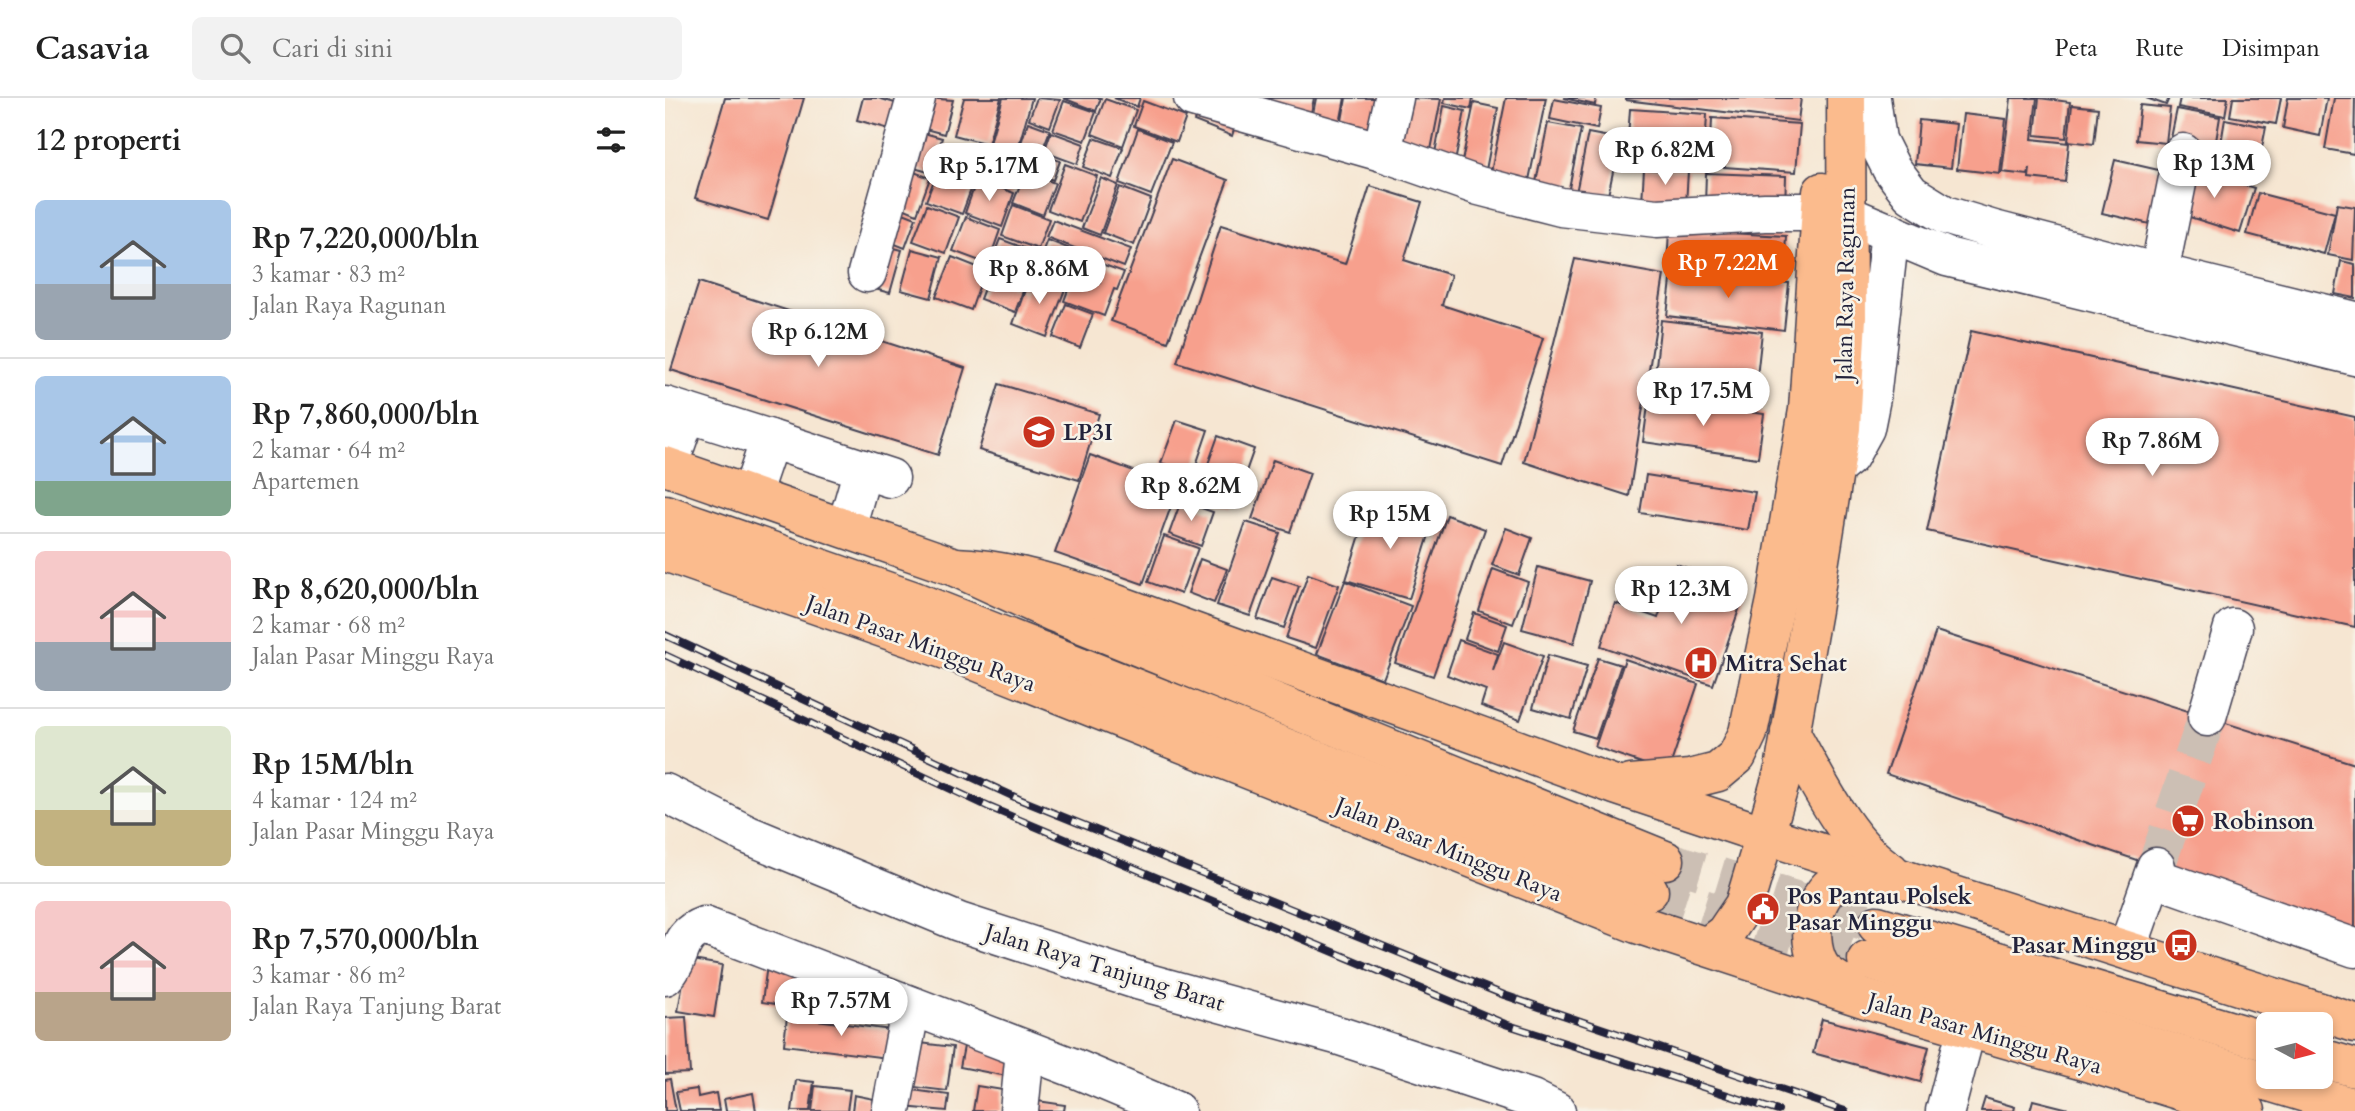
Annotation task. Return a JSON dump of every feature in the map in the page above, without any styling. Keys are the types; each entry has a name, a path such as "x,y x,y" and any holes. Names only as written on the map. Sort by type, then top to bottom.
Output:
{"main road":[{"name":"Jalan Raya Ragunan","path":"1708,946 1725,933 1744,905 1784,769 1841,428 1847,317 1821,98"},
{"name":"Jalan Raya Ragunan","path":"1615,785 1719,772 1737,756 1748,733 1776,600 1808,410 1835,214 1846,98"},
{"name":"Jalan Pasar Minggu Raya","path":"665,551 906,617 1657,875 955,567 666,467"},
{"name":"Jalan Pasar Minggu Raya","path":"665,514 1637,924 1866,999 2246,1111"},
{"name":"Jalan Pasar Minggu Raya","path":"955,567 986,568 1023,575 1100,598 1615,785 2355,1023"},
{"path":"1790,732 1828,797 1865,850 1877,863 1904,879"},
{"path":"1866,999 1824,972 1813,953 1815,912 1829,887 1840,880 1853,877 1904,879"},
{"name":"Jalan Pasar Minggu Raya","path":"2256,1039 1872,942 2256,1074"},
{"path":"2333,1062 2355,1068"},
{"name":"Jalan Pasar Minggu Raya","path":"2300,1089 2355,1108"}],"street":[{"path":"867,273 916,98"},
{"path":"1193,98 1249,106 1479,186 1561,207 1657,218 1835,214 1890,232 1947,257 2355,356"},
{"path":"1382,152 1394,98"},
{"path":"1871,98 1877,140 1891,168 1911,194 1945,215 2159,273 2355,321"},
{"path":"2159,273 2183,153"},
{"name":"Jalan Raya Ragunan","path":"1834,469 1849,457 1865,428 1871,398 1890,232"},
{"path":"666,467 676,409 876,474 846,528"},
{"path":"751,495 770,439"},
{"path":"2209,710 2230,636"},
{"name":"Jalan Raya Tanjung Barat","path":"665,793 748,835 959,922 1137,981 1340,1036 1538,1107"},
{"path":"2127,950 2155,872 2355,948"},
{"path":"665,976 673,968 682,943 690,931 704,926 1074,1068 1176,1111"},
{"path":"891,1111 911,1006"},
{"path":"1945,1111 1967,1027"},
{"path":"1019,1111 1025,1051"}],"building":[{"path":"725,98 804,98 768,220 695,198"},
{"path":"863,98 878,98 912,108 904,133 857,120"},
{"path":"922,98 953,100 944,134 914,126"},
{"path":"964,98 1001,98 988,144 954,135"},
{"path":"1003,98 1032,98 1012,170 984,163"},
{"path":"1037,98 1060,100 1050,127 1029,119"},
{"path":"1063,98 1101,98 1096,111"},
{"path":"1114,98 1140,98 1137,107"},
{"path":"1262,98 1314,98 1310,118"},
{"path":"1316,98 1345,98 1338,134 1310,129"},
{"path":"1346,98 1388,98 1379,144 1339,137"},
{"path":"1399,98 1441,99 1431,150 1391,141"},
{"path":"1445,98 1473,98 1471,109 1444,103"},
{"path":"1506,98 1546,98 1529,180 1491,172"},
{"path":"1564,98 1596,98 1595,105"},
{"path":"1626,98 1801,98 1798,121"},
{"path":"2011,98 2037,98 2032,139 2069,143 2065,182 2029,178 2030,168 2028,175 2002,172"},
{"path":"2039,98 2070,102 2066,138 2035,135"},
{"path":"2146,98 2169,98 2166,105"},
{"path":"2180,98 2228,98 2225,116 2178,107"},
{"path":"2233,98 2281,98 2276,124 2230,116"},
{"path":"2288,98 2327,98 2320,136 2283,128"},
{"path":"2334,98 2355,98 2354,154 2325,149"},
{"path":"1105,99 1136,110 1123,146 1092,134"},
{"path":"1554,99 1601,108 1597,129 1550,119"},
{"path":"1064,101 1096,112 1085,141 1053,130"},
{"path":"1143,101 1186,117 1177,142 1134,126"},
{"path":"1474,103 1498,108 1485,175 1460,171"},
{"path":"2072,105 2098,108 2094,144 2068,141"},
{"path":"2140,105 2170,108 2166,143 2136,140"},
{"path":"1199,106 1237,120 1232,136 1194,121"},
{"path":"1444,106 1465,111 1455,162 1434,158"},
{"path":"1630,109 1707,114 1704,170 1626,166"},
{"path":"2177,109 2220,117 2215,147 2171,138"},
{"path":"1963,114 2006,119 2000,174 1957,169"},
{"path":"1712,118 1800,124 1796,172 1710,166"},
{"path":"2225,119 2266,127 2259,162 2219,155"},
{"path":"1919,120 1956,124 1951,168 1915,164"},
{"path":"1028,122 1050,130 1042,151 1021,143"},
{"path":"1548,123 1581,129 1567,198 1534,192"},
{"path":"1138,129 1172,142 1151,195 1119,183"},
{"path":"913,130 942,138 932,173 903,165"},
{"path":"1051,132 1084,144 1077,164 1044,152"},
{"path":"1588,133 1620,139 1607,200 1576,193"},
{"path":"1094,138 1123,148 1112,178 1083,167"},
{"path":"943,145 979,159 972,175 937,162"},
{"path":"1031,151 1060,161 1053,180 1024,169"},
{"path":"1172,159 1228,180 1168,342 1111,321"},
{"path":"2115,160 2176,174 2163,227 2102,213"},
{"path":"1065,164 1097,176 1080,222 1048,210"},
{"path":"2188,167 2254,188 2240,233 2174,212"},
{"path":"906,169 930,178 917,214 893,204"},
{"path":"1644,169 1688,171 1686,205 1642,203"},
{"path":"938,170 973,184 962,214 926,201"},
{"path":"1025,172 1055,183 1043,215 1013,203"},
{"path":"1706,173 1786,176 1785,208 1705,205"},
{"path":"1101,178 1118,185 1100,235 1082,228"},
{"path":"977,179 1014,193 1002,227 965,213"},
{"path":"1370,186 1422,202 1404,260 1451,275 1442,305 1543,338 1502,466 1177,362 1221,225 1345,264"},
{"path":"1120,187 1151,199 1134,245 1103,233"},
{"path":"2258,193 2335,213 2324,254 2247,234"},
{"path":"2337,204 2355,207 2353,260 2328,255"},
{"path":"927,205 959,217 946,253 913,241"},
{"path":"1013,205 1049,219 1038,249 1002,236"},
{"path":"893,209 916,218 905,248 882,239"},
{"path":"966,217 1000,230 988,264 953,251"},
{"path":"1053,220 1131,249 1124,267 1046,237"},
{"path":"1669,230 1786,236 1784,273 1667,267"},
{"path":"1000,239 1038,253 1024,289 986,275"},
{"path":"1047,240 1078,252 1066,286 1034,273"},
{"path":"883,245 902,250 890,293 871,288"},
{"path":"912,249 942,257 931,298 901,290"},
{"path":"1079,256 1124,272 1104,316 1064,301 1074,274 1101,283 1073,273"},
{"path":"952,257 985,270 971,310 936,297"},
{"path":"1575,259 1664,275 1629,496 1524,462"},
{"path":"2341,261 2355,264 2355,298 2335,294"},
{"path":"1672,271 1789,283 1784,330 1667,316"},
{"path":"1030,276 1065,289 1047,337 1013,324"},
{"path":"988,278 1023,291 1015,312 980,299"},
{"path":"699,282 965,368 938,455 671,370"},
{"path":"1066,304 1093,314 1080,348 1053,337"},
{"path":"1661,320 1762,332 1755,395 1654,384"},
{"path":"1971,331 2355,417 2355,627 1927,531"},
{"name":"LP3I","path":"999,384 1099,414 1079,480 979,450"},
{"path":"1649,398 1764,414 1758,458 1643,442"},
{"path":"1177,420 1208,430 1193,474 1161,463"},
{"path":"1218,436 1254,449 1233,508 1197,495"},
{"path":"1090,455 1178,487 1143,584 1055,553"},
{"path":"1273,460 1310,473 1290,532 1252,519"},
{"path":"1646,475 1755,492 1748,530 1640,513"},
{"path":"1181,501 1213,512 1201,546 1169,534"},
{"path":"1370,503 1433,522 1409,599 1346,580"},
{"path":"1447,515 1485,529 1433,676 1395,663"},
{"path":"1246,522 1280,533 1250,616 1217,605"},
{"path":"1506,528 1532,538 1519,575 1492,565"},
{"path":"1164,536 1198,548 1181,594 1148,582"},
{"path":"1200,559 1227,569 1214,603 1188,593"},
{"path":"1676,564 1746,589 1713,685 1601,646 1615,603 1658,618"},
{"path":"1538,567 1590,581 1574,643 1522,629"},
{"path":"1493,569 1528,582 1513,624 1479,611"},
{"path":"1308,574 1339,585 1316,648 1286,638"},
{"path":"1272,577 1299,586 1284,628 1257,619"},
{"path":"1345,581 1411,606 1383,679 1317,654"},
{"path":"1474,613 1507,625 1498,651 1465,639"},
{"name":"Robinson","path":"1936,631 2355,764 2355,935 1886,774"},
{"path":"1459,640 1498,654 1493,671 1504,642 1543,656 1520,720 1481,706 1486,690 1447,675"},
{"path":"1548,655 1587,666 1571,719 1533,708"},
{"path":"1598,658 1621,665 1596,738 1573,731"},
{"path":"1625,659 1698,684 1668,772 1595,747"},
{"path":"687,959 722,965 714,1017 678,1011"},
{"path":"767,965 799,970 795,1007 762,1002"},
{"path":"804,976 838,981 833,1017 799,1013"},
{"path":"787,1016 899,1031 895,1059 784,1045"},
{"path":"686,1017 690,1073 665,1074 665,1018"},
{"path":"1822,1019 1929,1047 1920,1082 1813,1053"},
{"path":"965,1041 1022,1051 1017,1078 960,1067"},
{"path":"912,1042 953,1047 947,1091 906,1086"},
{"path":"670,1079 676,1111 665,1111 665,1080"},
{"path":"796,1080 814,1082 810,1111 792,1111"},
{"path":"815,1086 850,1090 847,1111 812,1111"},
{"path":"977,1086 1003,1090 1000,1111 973,1111"},
{"path":"697,1089 698,1097 716,1093 719,1111 680,1111 676,1092"},
{"path":"905,1089 949,1095 947,1111 903,1107"},
{"path":"753,1093 756,1111 726,1111 724,1099"},
{"path":"854,1095 884,1101 883,1111 852,1111"},
{"path":"1985,1098 2015,1107 2014,1111 1981,1111"},
{"path":"1031,1100 1065,1105 1064,1111 1030,1111"},
{"path":"2033,1100 2073,1110 2073,1111 2030,1111"}],"tunnel":[{"path":"2156,867 2207,717"},
{"path":"1665,860 1877,925"},
{"path":"1649,891 1867,960"}],"railway":[{"path":"665,635 1019,799 1504,995 1845,1111"},
{"path":"665,655 989,807 1505,1024 1778,1111"}],"place":[{"name":"LP3I","path":"1039,432"},
{"name":"Mitra Sehat","path":"1701,663"},
{"name":"Robinson","path":"2188,821"},
{"name":"Pos Pantau Polsek Pasar Minggu","path":"1763,909"},
{"name":"Pasar Minggu","path":"2181,945"}]}
